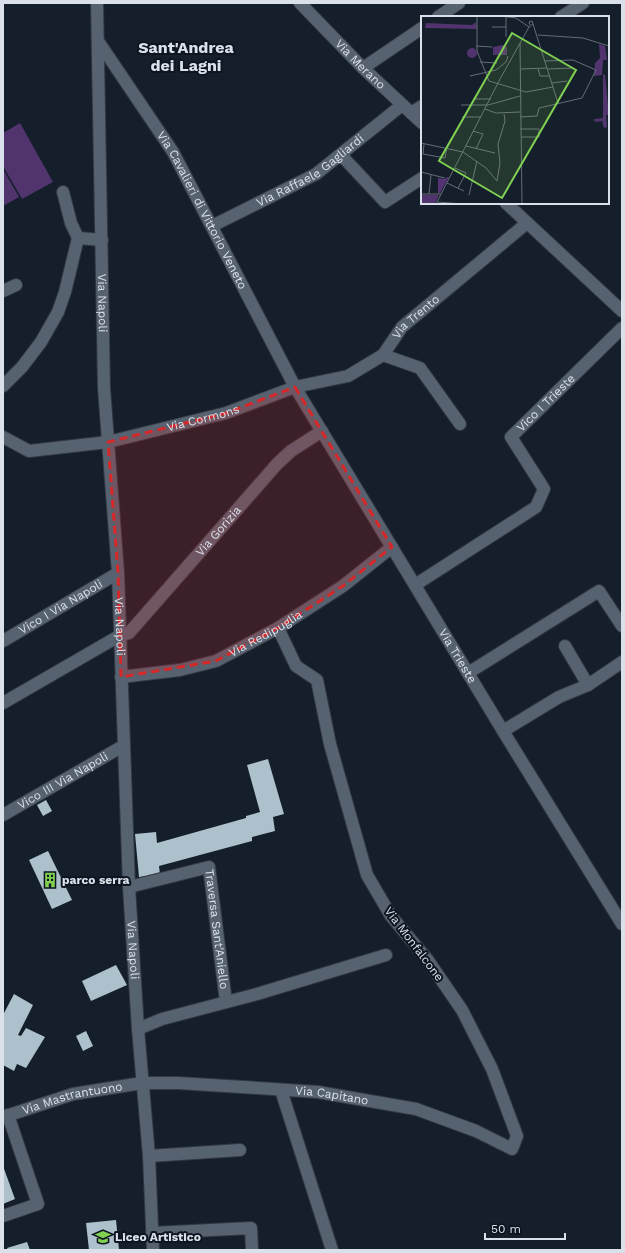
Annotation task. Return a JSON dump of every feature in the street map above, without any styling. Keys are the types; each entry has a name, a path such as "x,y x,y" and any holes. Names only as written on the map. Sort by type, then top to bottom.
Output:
{"street":[{"name":"Via Napoli","path":"97,3 104,388 118,573 119,636 129,887 142,1083 149,1156 153,1250"},
{"name":"Via Merano","path":"300,3 363,68 421,122"},
{"path":"440,16 459,3"},
{"path":"562,16 582,3"},
{"path":"363,68 421,29"},
{"name":"Via Cavalieri di Vittorio Veneto","path":"98,41 173,152 295,387"},
{"name":"Via Raffaele Gagliardi","path":"212,226 316,174 407,109 421,106"},
{"path":"341,155 385,202 421,179"},
{"path":"3,386 22,367 41,342 58,312 65,292 78,238 71,223 63,192"},
{"path":"507,204 622,312"},
{"name":"Via Trento","path":"295,387 348,376 383,355 402,327 527,223"},
{"path":"78,238 102,240"},
{"path":"3,291 16,285"},
{"name":"Vico I Trieste","path":"415,585 536,507 544,489 511,437 622,328"},
{"path":"383,355 420,368 460,424"},
{"name":"Via Trieste","path":"295,387 503,731 622,924"},
{"name":"Via Cormons","path":"3,437 29,451 108,442 226,413 295,387"},
{"name":"Via Gorizia","path":"3,703 119,636 129,633 277,464 291,451 322,431"},
{"name":"Via Redipuglia","path":"121,677 180,670 216,660 278,628 343,586 392,547"},
{"name":"Vico I Via Napoli","path":"3,641 118,573"},
{"path":"468,673 599,591 622,626"},
{"name":"Via Monfalcone","path":"278,628 296,666 317,680 330,744 367,875 391,916 427,959 462,1010 492,1068 517,1136 512,1150"},
{"path":"565,646 588,685"},
{"path":"503,731 559,697 588,685 622,662"},
{"name":"Vico III Via Napoli","path":"3,815 123,746"},
{"name":"Traversa Sant'Aniello","path":"129,887 209,867 226,1002"},
{"path":"138,1029 162,1019 226,1002 386,955"},
{"name":"Via Capitano","path":"142,1083 178,1083 318,1092 416,1109 476,1131 512,1150"},
{"name":"Via Mastrantuono","path":"5,1116 73,1094 142,1083"},
{"path":"281,1090 332,1250"},
{"path":"3,1216 38,1204 5,1116"},
{"path":"149,1156 240,1150"},
{"path":"152,1233 251,1228 252,1250"}],"highlighted area":[{"path":"295,387 392,547 343,586 278,628 216,661 121,677 118,573 108,442 226,413"}],"shaded area":[{"path":"20,123 53,182 22,199 3,166 3,133"},
{"path":"3,169 19,197 3,206"}],"building":[{"path":"268,759 284,814 273,817 275,831 252,837 252,841 159,866 160,875 139,877 135,834 156,832 157,843 246,818 246,816 260,812 247,765"},
{"path":"46,800 52,811 43,816 37,805"},
{"name":"parco serra","path":"48,851 72,900 52,909 29,860"},
{"path":"116,965 127,985 91,1001 82,981"},
{"path":"14,994 33,1005 18,1035 21,1036 26,1028 45,1037 26,1068 17,1064 14,1071 3,1065 3,1015"},
{"path":"86,1031 93,1046 83,1051 76,1036"},
{"path":"3,1166 15,1199 3,1204"},
{"name":"Liceo Artistico","path":"116,1220 119,1250 89,1250 86,1223"},
{"path":"27,1242 30,1250 8,1250 7,1248"}],"place":[{"name":"parco serra","path":"50,880"},
{"name":"Liceo Artistico","path":"103,1237"}],"district":[{"name":"Sant'Andrea dei Lagni","path":"186,56"}]}
